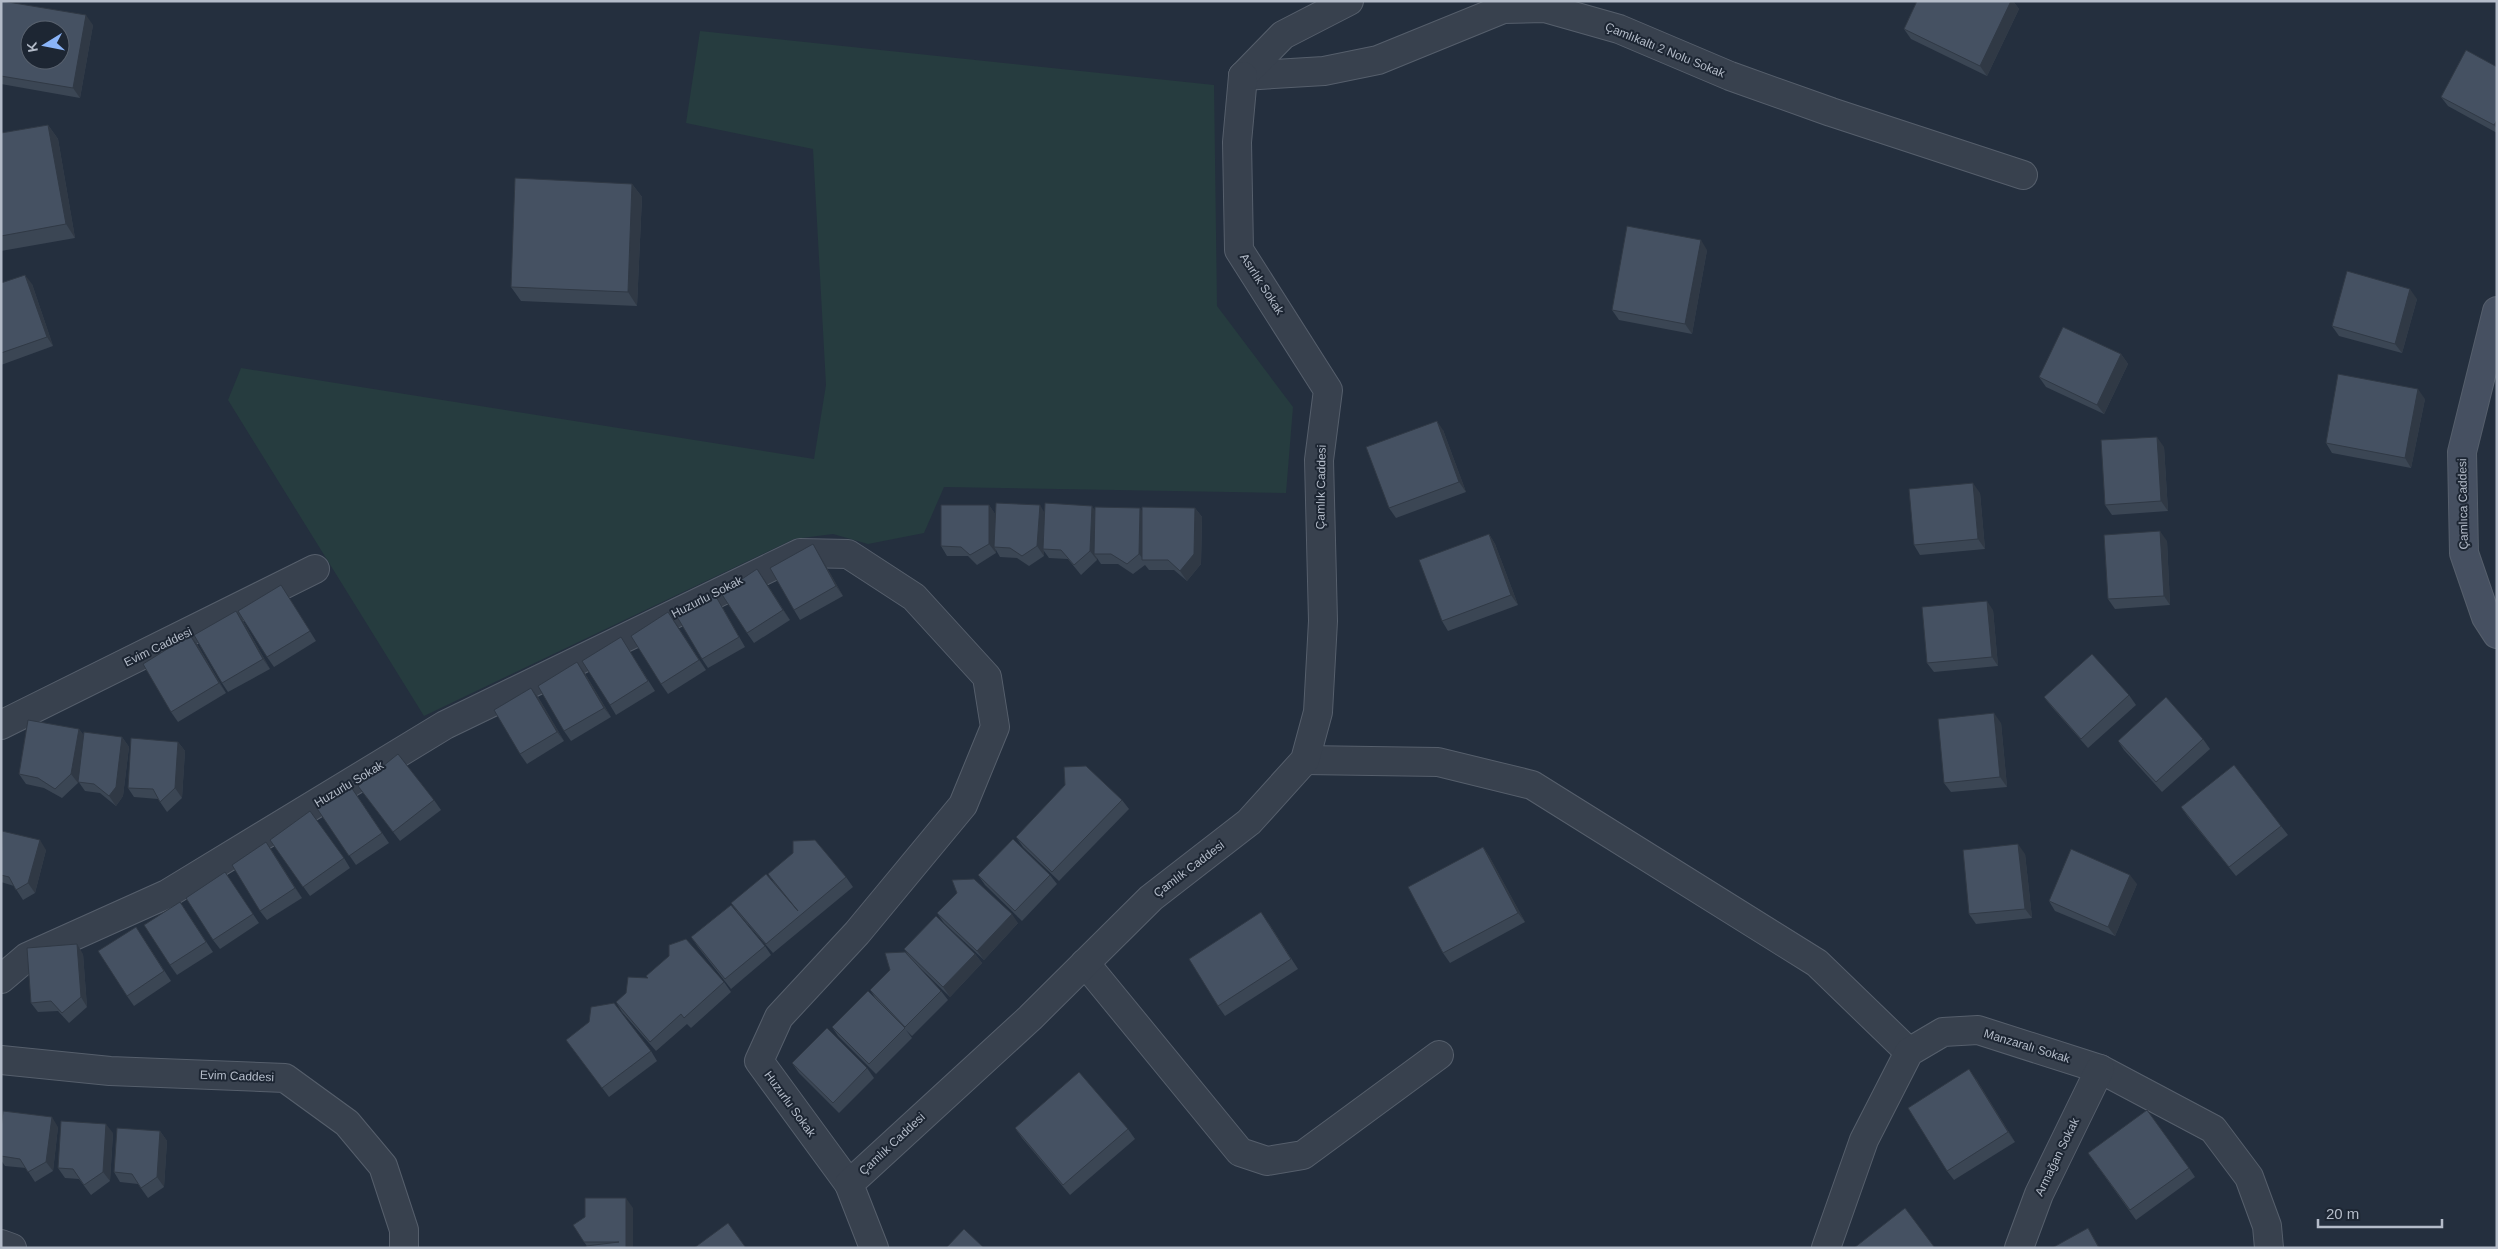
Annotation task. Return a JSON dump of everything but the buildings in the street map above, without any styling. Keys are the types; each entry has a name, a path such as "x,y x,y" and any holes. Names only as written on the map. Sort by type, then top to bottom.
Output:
{"street":[{"path":"1244,76 1283,35 1348,1"},
{"name":"Çamlıkaltı 2 Nolu Sokak","path":"1244,76 1324,71 1378,60 1503,9 1545,8 1619,29 1758,86 2023,176"},
{"name":"Asırlık Sokak","path":"1244,76 1237,142 1239,250 1328,390"},
{"name":"Çamlıca Caddesi","path":"2497,311 2462,452 2464,553 2486,618 2497,634"},
{"name":"Çamlık Caddesi","path":"874,1248 848,1184 1030,1018 1151,898 1249,822 1305,760 1318,712 1323,621 1319,460 1328,390"},
{"name":"Huzurlu Sokak","path":"1,979 27,957 167,894 445,725 620,641 744,578 800,553 848,554 914,597 987,677 995,727 963,805 857,933 779,1016 759,1060 848,1184"},
{"name":"Evim Caddesi","path":"1,725 315,569"},
{"path":"1305,760 1438,762 1532,785 1817,963 1909,1052 1864,1140 1826,1248"},
{"path":"1085,963 1240,1152 1267,1162 1302,1155 1439,1055"},
{"name":"Manzaralı Sokak","path":"1909,1052 1943,1032 1978,1030 2100,1069 2213,1130 2249,1177 2267,1226 2269,1248"},
{"name":"Evim Caddesi","path":"1,1060 110,1071 284,1078 347,1123 383,1166 404,1230 404,1248"},
{"name":"Armağan Sokak","path":"2019,1248 2039,1194 2100,1069"},
{"path":"1,1244 12,1248"}],"green space":[{"path":"700,31 1214,85 1217,306 1293,407 1286,493 944,487 924,533 868,544 833,534 794,539 424,716 228,400 241,368 814,459 826,385 813,149 686,123"}]}
